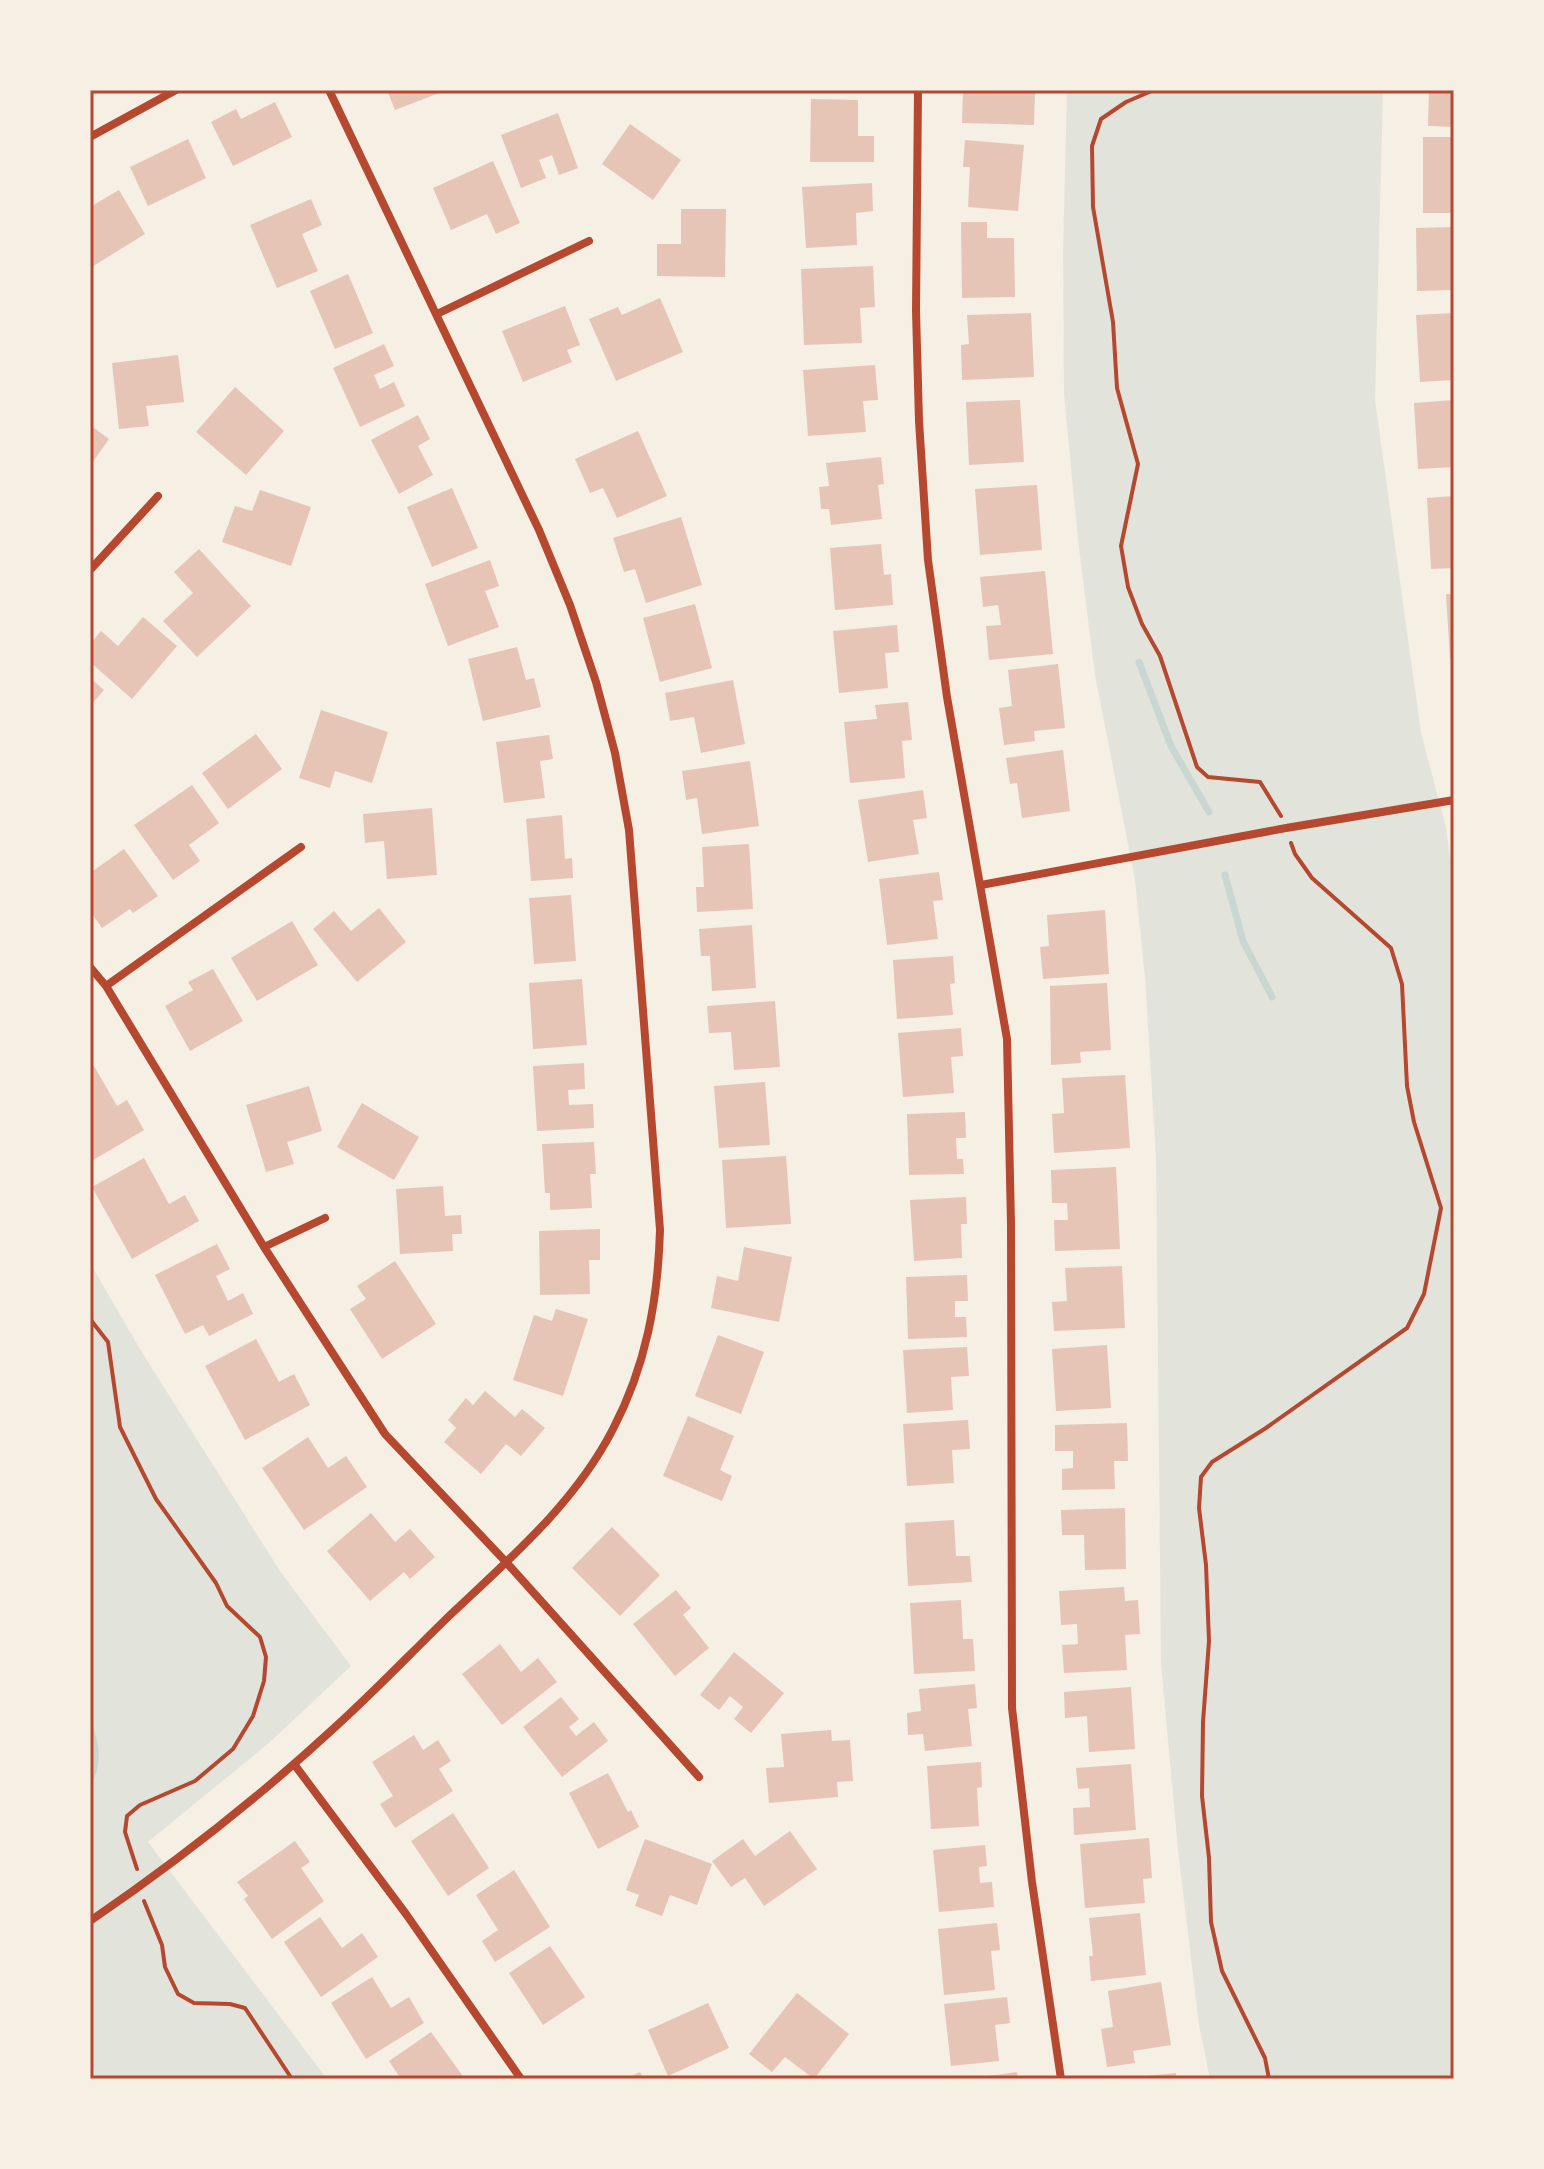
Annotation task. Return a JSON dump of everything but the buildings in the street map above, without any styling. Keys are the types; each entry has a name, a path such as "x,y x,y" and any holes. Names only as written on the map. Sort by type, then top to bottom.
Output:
{"street":[{"path":"90,137 176,90"},
{"path":"90,1921 230,1818 294,1764 544,1524 581,1481 613,1429 642,1359 652,1320 660,1230 636,903 629,830 615,753 570,605 539,530 329,90"},
{"path":"918,90 916,326 928,560 947,697 1007,1039 1012,1708 1032,1882 1061,2079"},
{"path":"437,314 589,241"},
{"path":"90,570 158,496"},
{"path":"981,885 1454,800"},
{"path":"106,986 301,847"},
{"path":"90,967 106,986 264,1247 385,1434 506,1562 699,1777"},
{"path":"264,1247 325,1218"},
{"path":"294,1764 406,1914 521,2079"}],"path":[{"path":"1154,90 1126,102 1101,119 1092,146 1093,207 1113,322 1117,388 1138,464 1121,546 1128,587 1142,624 1160,656 1197,767 1208,777 1260,782 1277,806 1295,854 1312,878 1391,948 1402,984 1407,1086 1414,1122 1441,1208 1424,1294 1407,1328 1266,1428 1212,1462 1201,1477 1199,1508 1206,1565 1209,1641 1202,1796 1209,1858 1211,1922 1222,1971 1260,2045 1269,2079"},
{"path":"90,1319 108,1342 120,1427 156,1499 216,1583 227,1606 260,1637 266,1657 264,1681 253,1716 233,1749 207,1774 140,1805 127,1816 125,1832 140,1887 162,1945 165,1967 178,1994 194,2003 230,2004 245,2008 292,2079"}],"shaded area":[{"path":"1067,90 1383,90 1375,400 1421,733 1446,827 1454,891 1454,2079 1210,2079 1199,2025 1178,1850 1161,1663 1156,1158 1145,977 1135,880 1095,675 1064,394 1063,252"},
{"path":"90,1263 143,1354 280,1571 351,1666 269,1743 148,1842 327,2079 97,2079 90,2060"},
{"path":"90,1720 99,1754 97,1770 90,1786"}],"waterway":[{"path":"1139,662 1171,746 1209,812"},
{"path":"1225,875 1243,941 1272,997"}]}
